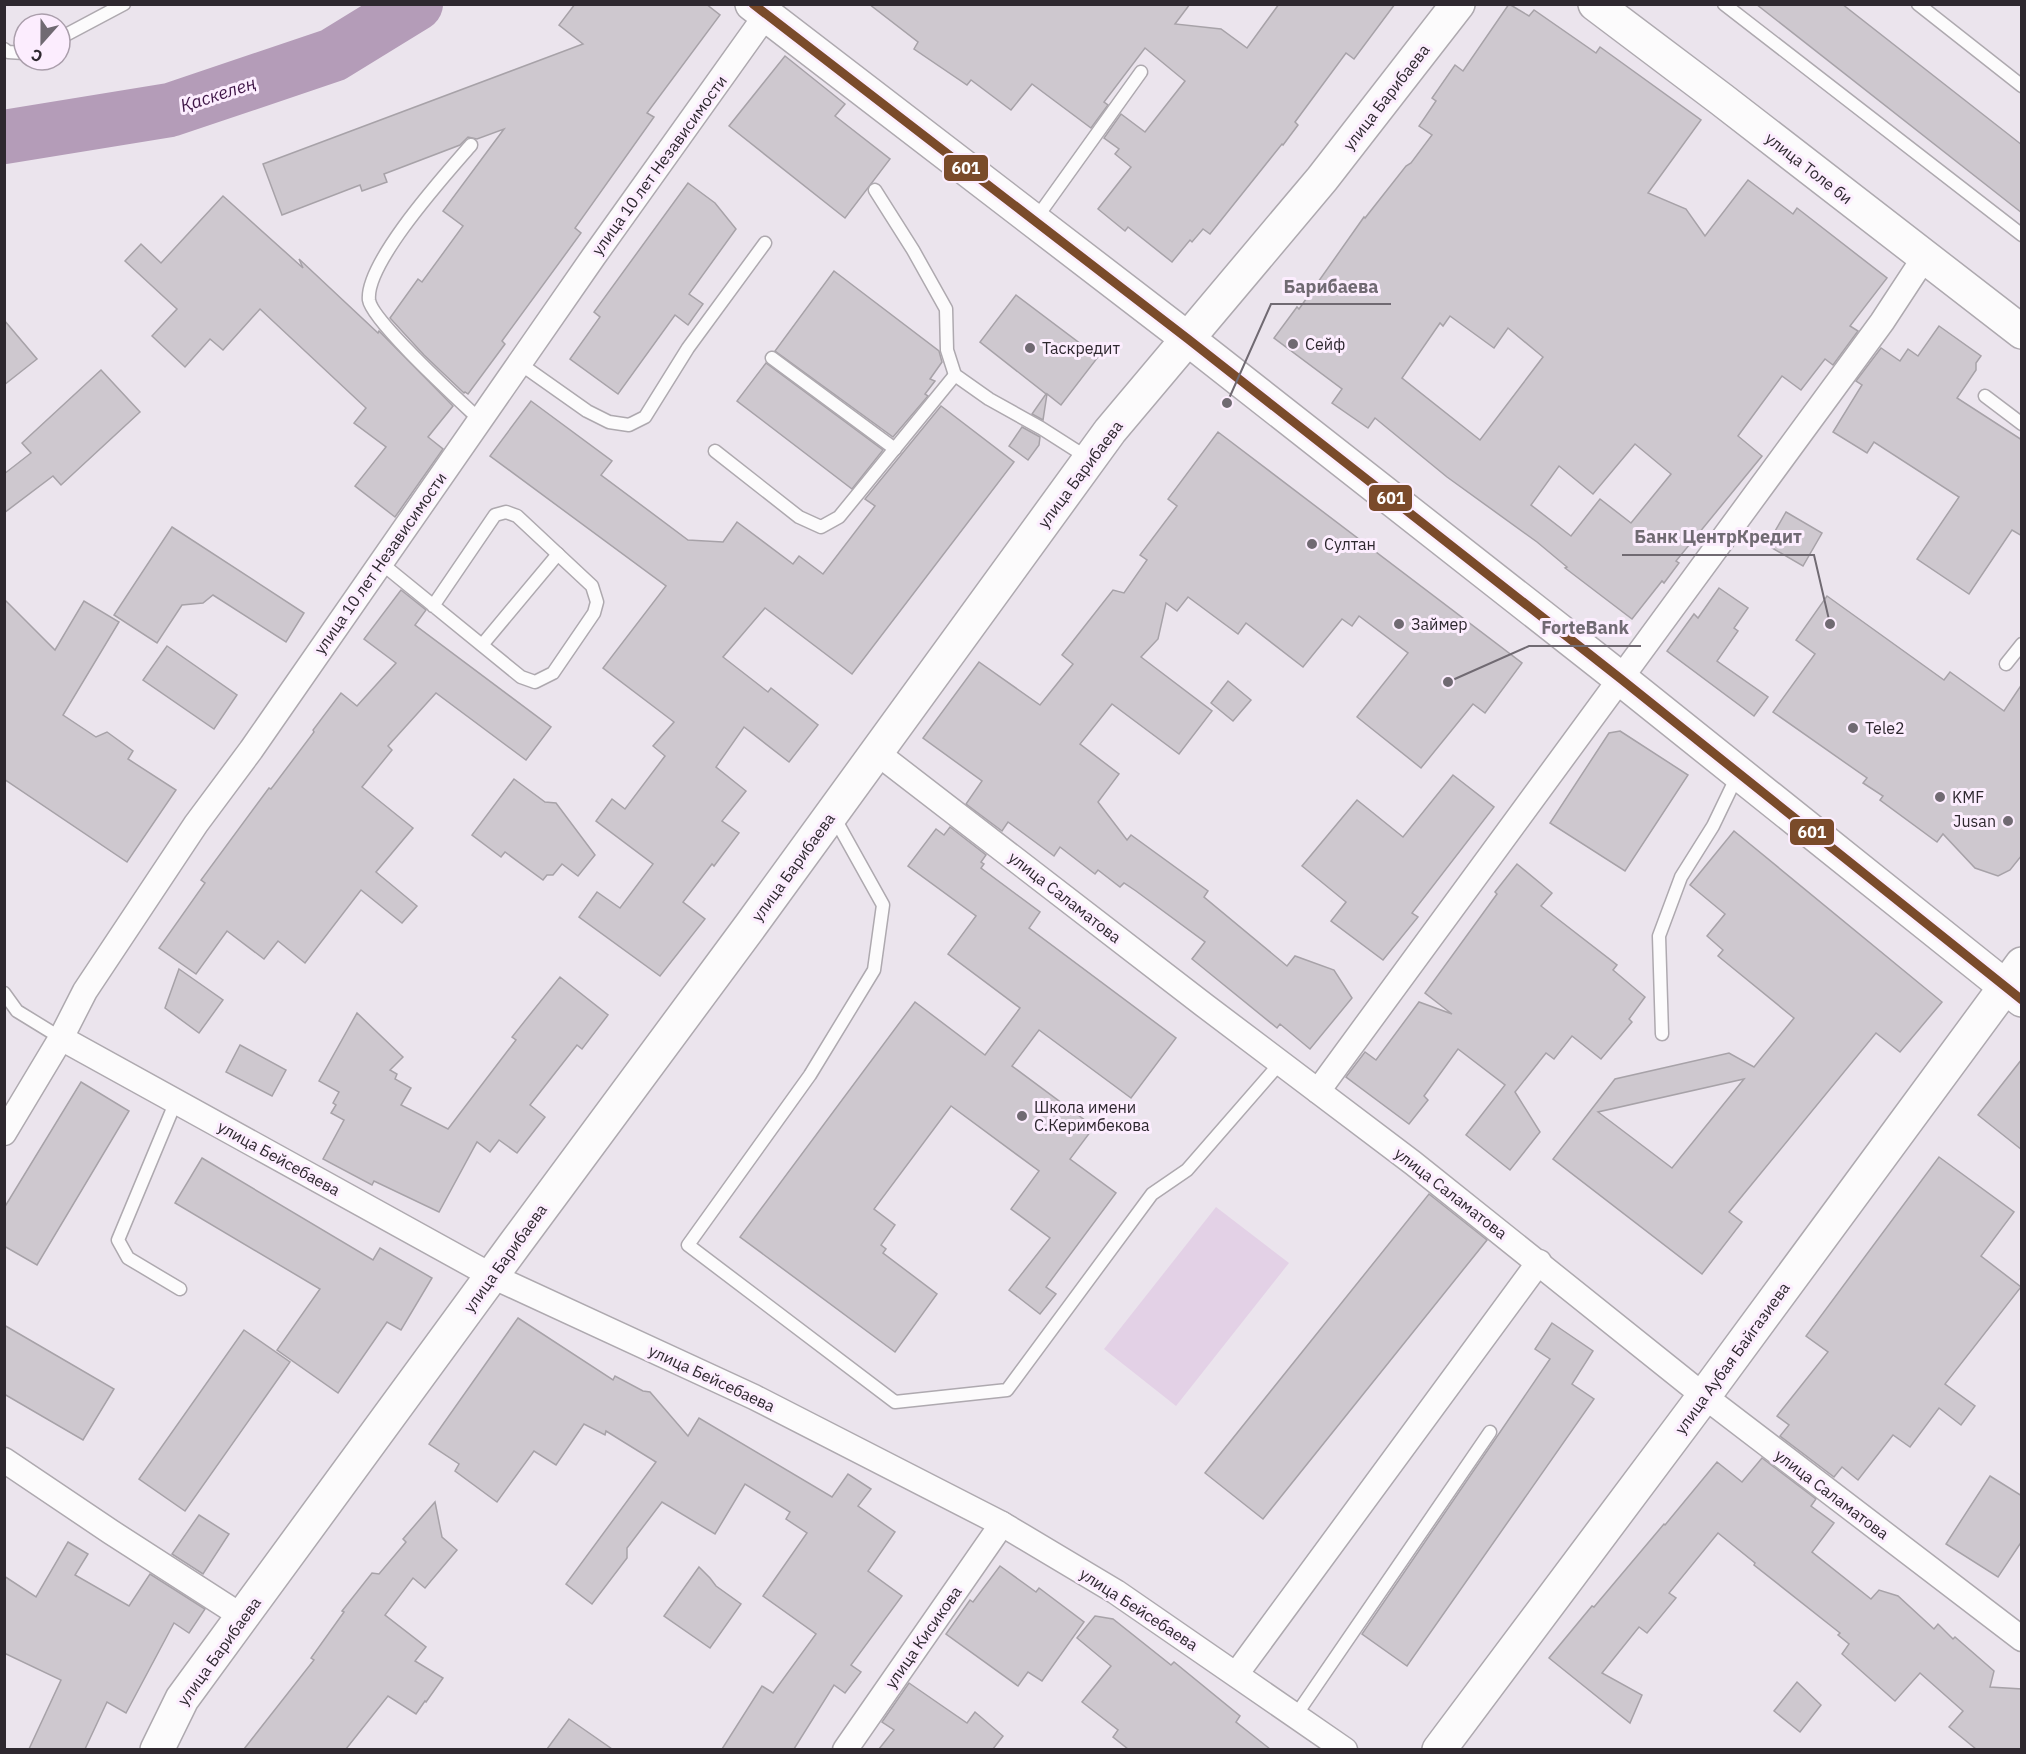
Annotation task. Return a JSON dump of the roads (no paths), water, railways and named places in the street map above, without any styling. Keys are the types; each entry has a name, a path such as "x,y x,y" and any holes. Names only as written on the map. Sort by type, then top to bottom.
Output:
{"street":[{"name":"улица Барибаева","path":"157,1749 182,1699 1089,459 1322,179 1458,4"},
{"name":"улица Толе би","path":"1595,4 2022,332"},
{"path":"764,8 1739,773 2016,984"},
{"name":"улица 10 лет Независимости","path":"4,1133 61,1038 85,991 196,824 251,750 764,8"},
{"path":"1318,1091 1882,322 1924,258"},
{"name":"улица Саламатова","path":"876,752 1281,1062 1539,1262 1704,1396 2022,1639"},
{"name":"улица Аубая Байгазиева","path":"1439,1749 2016,984"},
{"name":"улица Бейсебаева","path":"61,1038 492,1276 754,1397 1002,1524 1116,1592 1346,1749"},
{"path":"1237,1673 1539,1262"},
{"path":"4,1460 243,1617"},
{"name":"улица Кисикова","path":"845,1749 1002,1524"}],"lane":[{"path":"72,32 124,4"},
{"path":"1724,4 2022,235"},
{"path":"1918,4 2022,86"},
{"path":"1035,221 1141,72"},
{"path":"471,145 397,236 374,275 369,300 376,316 424,367 480,420"},
{"path":"875,190 913,250 946,309 947,350 955,375 988,399 1041,428 1089,459"},
{"path":"519,363 587,411 609,422 629,425 645,417 688,348 765,243"},
{"path":"772,358 895,449"},
{"path":"715,451 799,517 821,527 839,517 955,375"},
{"path":"1985,396 2022,424"},
{"path":"381,563 482,645 521,676 535,682 553,673 594,613 597,602 592,586 517,516 506,512 495,515 434,606"},
{"path":"482,645 558,554"},
{"path":"2006,664 2022,645"},
{"path":"1662,1034 1659,936 1681,877 1713,826 1739,773"},
{"path":"832,813 883,905 874,970 810,1075 688,1245 895,1402 1007,1390 1152,1194 1187,1170 1281,1062"},
{"path":"4,993 17,1011 61,1038"},
{"path":"176,1101 118,1239 128,1258 180,1289"},
{"path":"1296,1715 1490,1432"}],"waterway":[{"name":"Қаскелең","path":"4,137 170,110 333,55 416,4"}],"place":[{"name":"Сейф","path":"1293,344"},
{"name":"Таскредит","path":"1030,348"},
{"name":"Барибаева","path":"1227,403"},
{"name":"Султан","path":"1312,544"},
{"name":"Займер","path":"1399,624"},
{"name":"Банк ЦентрКредит","path":"1830,624"},
{"name":"ForteBank","path":"1448,682"},
{"name":"Tele2","path":"1853,728"},
{"name":"KMF","path":"1940,797"},
{"name":"Jusan","path":"2008,821"},
{"name":"Школа имени С.Керимбекова","path":"1022,1116"}]}
